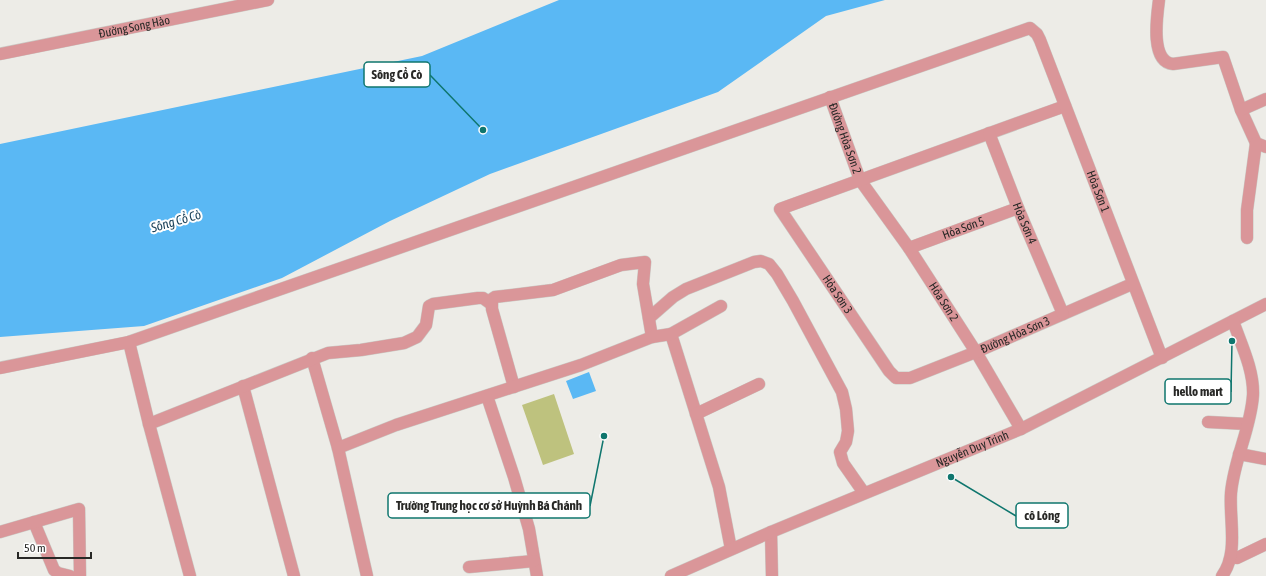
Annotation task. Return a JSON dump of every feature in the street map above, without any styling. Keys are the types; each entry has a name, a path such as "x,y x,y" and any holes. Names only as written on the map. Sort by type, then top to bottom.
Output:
{"street":[{"name":"Đường Song Hào","path":"0,54 265,0"},
{"path":"1159,0 1156,29 1158,50 1161,57 1166,62 1173,64 1224,57 1241,110 1261,145 1248,210 1247,238"},
{"name":"Hỏa Sơn 1","path":"830,97 1030,28 1037,34 1040,40 1132,284 1162,358"},
{"path":"0,368 129,342 830,97"},
{"name":"Đường Hỏa Sơn 2","path":"830,97 860,180"},
{"path":"1241,110 1266,99"},
{"path":"860,180 1065,106"},
{"name":"Hỏa Sơn 4","path":"989,133 1018,208 1063,314"},
{"name":"Hỏa Sơn 3","path":"860,180 780,209 889,371 896,378"},
{"name":"Hỏa Sơn 2","path":"860,180 910,248 976,352 1021,429"},
{"name":"Hỏa Sơn 5","path":"910,248 1018,208"},
{"path":"649,318 673,297 686,289 754,262 761,261 769,264 793,300 842,392 846,409 848,431 846,442 840,452 843,463 864,493"},
{"path":"514,387 491,304 492,299 495,297 553,290 621,265 644,262 644,284 652,337"},
{"name":"Đường Hỏa Sơn 3","path":"896,378 910,378 976,352 1132,284"},
{"path":"149,424 312,358 328,353 361,350 404,342 417,337 426,325 429,306 433,304 478,298 484,298 491,304"},
{"name":"Nguyễn Duy Trinh","path":"671,576 771,532 1021,429 1266,304"},
{"path":"338,448 396,425 514,387 652,337 671,334 722,306"},
{"path":"1222,576 1232,557 1231,494 1233,473 1247,424 1253,394 1250,375 1233,321"},
{"path":"671,334 719,487 731,549"},
{"path":"129,342 149,424 190,576"},
{"path":"312,358 338,448 367,576"},
{"path":"696,414 759,384"},
{"path":"243,386 294,576"},
{"path":"487,396 514,477 529,529 537,576"},
{"path":"1208,422 1247,424"},
{"path":"1239,454 1266,459"},
{"path":"0,532 79,509 80,576"},
{"path":"34,522 54,570 58,573 70,576"},
{"path":"771,532 772,576"},
{"path":"1232,557 1238,558 1266,544"},
{"path":"469,567 534,561"}],"green space":[{"path":"554,394 574,454 543,465 522,405"}],"water":[{"path":"559,0 885,0 826,16 718,92 490,174 390,221 282,278 144,326 0,337 0,144 422,56"},
{"path":"589,372 596,391 573,399 566,381"}],"place":[{"name":"Sông Cổ Cò","path":"483,130"},
{"name":"hello mart","path":"1232,341"},
{"name":"Trường Trung học cơ sở Huỳnh Bá Chánh","path":"604,436"},
{"name":"cô Lóng","path":"951,477"}]}
